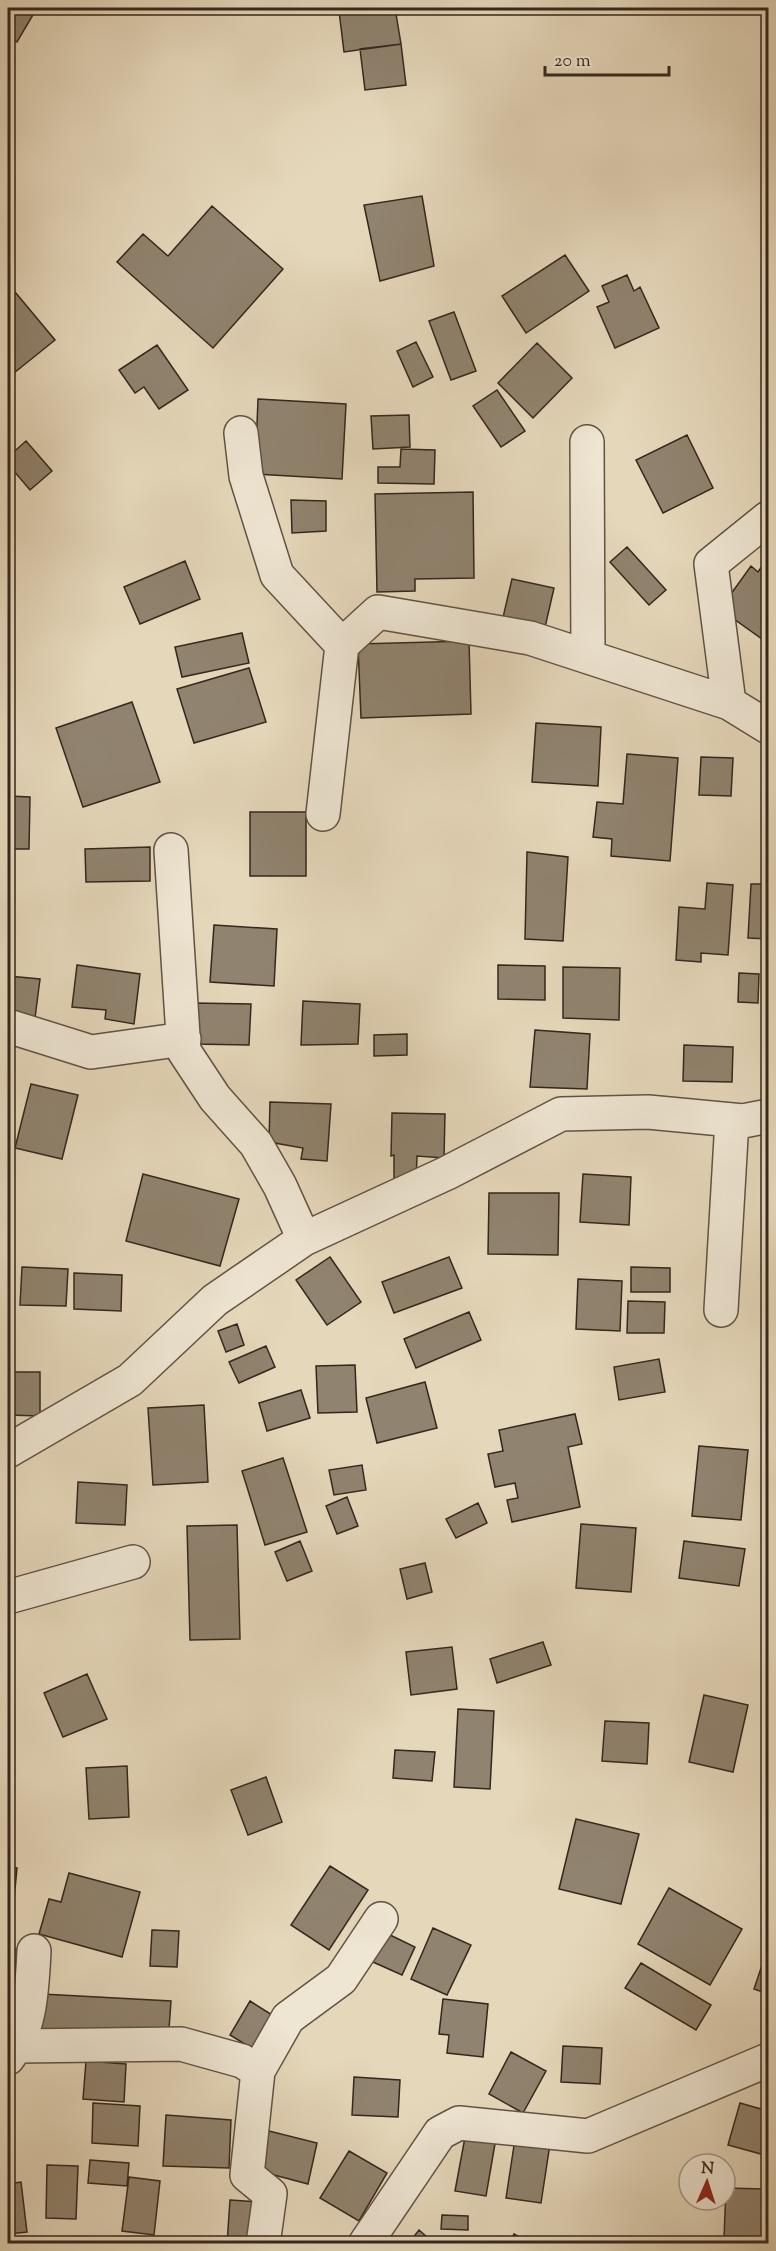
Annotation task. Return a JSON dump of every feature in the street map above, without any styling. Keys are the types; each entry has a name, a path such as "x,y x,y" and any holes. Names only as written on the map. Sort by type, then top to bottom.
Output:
{"street":[{"path":"241,433 246,476 277,575 342,645"},
{"path":"587,442 588,656"},
{"path":"729,703 711,564 768,518"},
{"path":"323,814 342,645 378,612 531,638 729,703 768,727"},
{"path":"171,850 184,1051 215,1098 256,1144 280,1186 304,1239"},
{"path":"8,1026 91,1052 183,1039"},
{"path":"8,1451 130,1380 215,1300 304,1239 447,1173 561,1114 648,1112 743,1121 768,1113"},
{"path":"721,1310 732,1120"},
{"path":"8,1597 133,1562"},
{"path":"263,2244 270,2194 247,2175 258,2071 288,2018 341,1979 381,1919"},
{"path":"34,1951 31,1998 13,2052 181,2044 242,2061 258,2071"},
{"path":"365,2244 440,2133 459,2123 588,2136 768,2060"}],"building":[{"path":"8,8 37,8 17,42 8,36"},
{"path":"395,8 401,44 344,52 339,11"},
{"path":"401,44 406,85 365,90 360,49"},
{"path":"422,196 434,266 380,281 364,205"},
{"path":"212,206 283,269 213,348 117,262 143,234 168,256"},
{"path":"565,255 589,291 526,333 502,296"},
{"path":"627,275 634,291 640,287 659,328 615,348 597,307 609,302 602,286"},
{"path":"10,286 55,340 14,373 8,364 8,288"},
{"path":"454,312 476,371 451,380 429,321"},
{"path":"416,342 433,377 413,387 397,351"},
{"path":"537,343 572,378 533,418 498,383"},
{"path":"157,345 188,390 159,409 144,387 135,393 119,370"},
{"path":"497,390 525,431 501,447 473,406"},
{"path":"258,399 346,404 342,479 255,474"},
{"path":"409,415 410,447 373,449 371,416"},
{"path":"687,435 713,488 663,513 636,460"},
{"path":"26,441 52,471 30,490 8,464 8,457"},
{"path":"401,449 435,450 434,484 378,483 378,467 400,467"},
{"path":"473,492 474,578 415,579 415,591 377,592 375,494"},
{"path":"291,500 326,501 326,531 292,533"},
{"path":"627,547 666,590 649,605 610,562"},
{"path":"768,557 768,631 762,639 720,609 751,566 758,572"},
{"path":"185,561 200,599 140,624 124,587"},
{"path":"512,579 554,588 543,636 501,626"},
{"path":"242,633 249,663 182,677 175,647"},
{"path":"469,641 471,714 361,718 358,644"},
{"path":"249,668 266,722 194,743 177,689"},
{"path":"132,702 160,782 83,807 56,728"},
{"path":"536,723 601,727 598,786 532,782"},
{"path":"627,754 678,758 670,861 611,856 612,839 593,837 597,802 623,804"},
{"path":"701,757 733,758 731,796 699,795"},
{"path":"8,796 30,797 29,849 8,849"},
{"path":"250,812 306,812 306,876 250,876"},
{"path":"150,847 150,881 86,882 85,849"},
{"path":"527,852 568,857 563,941 525,939"},
{"path":"707,883 733,885 728,955 701,953 701,962 676,960 679,907 705,909"},
{"path":"751,884 768,884 768,939 748,938"},
{"path":"214,925 277,929 274,986 210,982"},
{"path":"77,965 140,974 134,1024 105,1019 106,1010 72,1007"},
{"path":"498,965 545,966 545,1000 498,999"},
{"path":"563,967 620,968 619,1020 563,1018"},
{"path":"739,973 759,974 758,1003 738,1002"},
{"path":"8,976 40,979 35,1018 8,1015"},
{"path":"303,1001 360,1004 358,1044 301,1045"},
{"path":"194,1003 251,1004 249,1045 193,1044"},
{"path":"535,1030 590,1034 587,1089 530,1087"},
{"path":"407,1034 407,1055 374,1056 374,1035"},
{"path":"684,1045 733,1047 732,1082 683,1081"},
{"path":"31,1084 78,1095 62,1159 15,1148"},
{"path":"270,1102 331,1104 327,1161 301,1159 303,1148 269,1142"},
{"path":"392,1113 445,1114 444,1158 417,1156 416,1181 394,1180 394,1155 391,1156"},
{"path":"143,1174 239,1199 220,1266 126,1241"},
{"path":"583,1174 631,1177 629,1225 580,1222"},
{"path":"489,1193 559,1193 558,1255 488,1254"},
{"path":"330,1257 361,1302 327,1325 296,1280"},
{"path":"449,1257 462,1288 394,1313 382,1282"},
{"path":"22,1267 68,1269 66,1306 20,1305"},
{"path":"631,1267 670,1268 670,1292 631,1292"},
{"path":"74,1273 122,1275 121,1311 74,1309"},
{"path":"578,1279 622,1281 620,1331 576,1329"},
{"path":"628,1301 665,1302 664,1333 627,1333"},
{"path":"469,1312 481,1340 416,1368 404,1339"},
{"path":"237,1324 244,1345 226,1352 218,1331"},
{"path":"266,1346 275,1367 239,1383 229,1362"},
{"path":"659,1359 665,1392 619,1400 614,1367"},
{"path":"355,1365 357,1412 318,1413 316,1366"},
{"path":"8,1372 40,1372 40,1416 8,1415"},
{"path":"425,1382 437,1428 377,1443 366,1398"},
{"path":"301,1390 310,1418 267,1431 259,1403"},
{"path":"204,1405 208,1482 153,1485 148,1408"},
{"path":"575,1414 582,1444 568,1447 580,1507 512,1522 507,1500 518,1498 515,1483 495,1487 488,1454 503,1451 499,1430"},
{"path":"699,1446 748,1450 741,1520 692,1516"},
{"path":"283,1458 307,1532 265,1545 242,1471"},
{"path":"362,1465 366,1490 334,1495 329,1470"},
{"path":"78,1482 127,1485 125,1525 76,1523"},
{"path":"347,1497 358,1526 337,1534 326,1506"},
{"path":"478,1503 487,1523 456,1538 446,1519"},
{"path":"581,1524 636,1528 631,1592 576,1588"},
{"path":"237,1525 240,1639 190,1640 187,1526"},
{"path":"300,1541 312,1571 287,1581 275,1552"},
{"path":"684,1541 745,1549 739,1586 679,1578"},
{"path":"425,1563 432,1592 407,1599 400,1569"},
{"path":"543,1642 551,1665 497,1683 490,1659"},
{"path":"452,1647 457,1689 411,1695 406,1652"},
{"path":"87,1674 107,1719 63,1737 44,1693"},
{"path":"704,1695 748,1705 733,1772 689,1762"},
{"path":"458,1709 494,1711 490,1789 454,1787"},
{"path":"605,1721 649,1723 647,1764 602,1761"},
{"path":"395,1750 435,1752 432,1781 393,1778"},
{"path":"127,1766 129,1817 89,1819 86,1768"},
{"path":"266,1777 282,1822 248,1835 231,1790"},
{"path":"8,1811 14,1811 13,1845 8,1845"},
{"path":"576,1819 639,1834 621,1904 559,1889"},
{"path":"330,1866 368,1890 329,1950 291,1925"},
{"path":"8,1867 17,1868 14,1900 8,1899"},
{"path":"69,1873 140,1892 122,1957 39,1934 49,1899 61,1902"},
{"path":"669,1888 742,1929 710,1985 638,1944"},
{"path":"433,1928 471,1945 447,1995 411,1979"},
{"path":"152,1930 179,1931 177,1967 150,1966"},
{"path":"386,1933 415,1947 402,1975 373,1962"},
{"path":"8,1947 20,1951 8,1989"},
{"path":"768,1947 768,1994 754,1989"},
{"path":"641,1963 711,2005 696,2030 625,1988"},
{"path":"42,1994 171,2001 168,2043 40,2036"},
{"path":"443,1999 488,2004 483,2057 447,2053 449,2035 439,2034"},
{"path":"250,2001 277,2018 256,2051 230,2035"},
{"path":"563,2046 602,2048 600,2084 561,2082"},
{"path":"511,2052 546,2071 523,2113 489,2094"},
{"path":"86,2061 126,2064 124,2102 83,2099"},
{"path":"354,2077 400,2080 398,2117 352,2115"},
{"path":"93,2103 140,2106 138,2146 92,2143"},
{"path":"740,2103 768,2111 768,2156 728,2145"},
{"path":"166,2115 231,2120 229,2168 163,2166"},
{"path":"269,2131 317,2143 308,2184 259,2171"},
{"path":"466,2132 496,2138 486,2196 455,2191"},
{"path":"515,2139 550,2144 541,2203 506,2198"},
{"path":"349,2151 387,2173 359,2221 320,2198"},
{"path":"90,2160 129,2163 127,2186 88,2183"},
{"path":"47,2165 78,2166 76,2219 46,2218"},
{"path":"129,2177 160,2181 154,2235 122,2231"},
{"path":"21,2182 27,2232 8,2234 8,2184"},
{"path":"737,2188 764,2189 762,2240 724,2238 725,2212 737,2212"},
{"path":"230,2200 260,2202 258,2244 227,2244"},
{"path":"442,2215 468,2216 468,2230 441,2229"},
{"path":"419,2230 435,2244 408,2244"},
{"path":"514,2234 532,2244 509,2244"}]}
